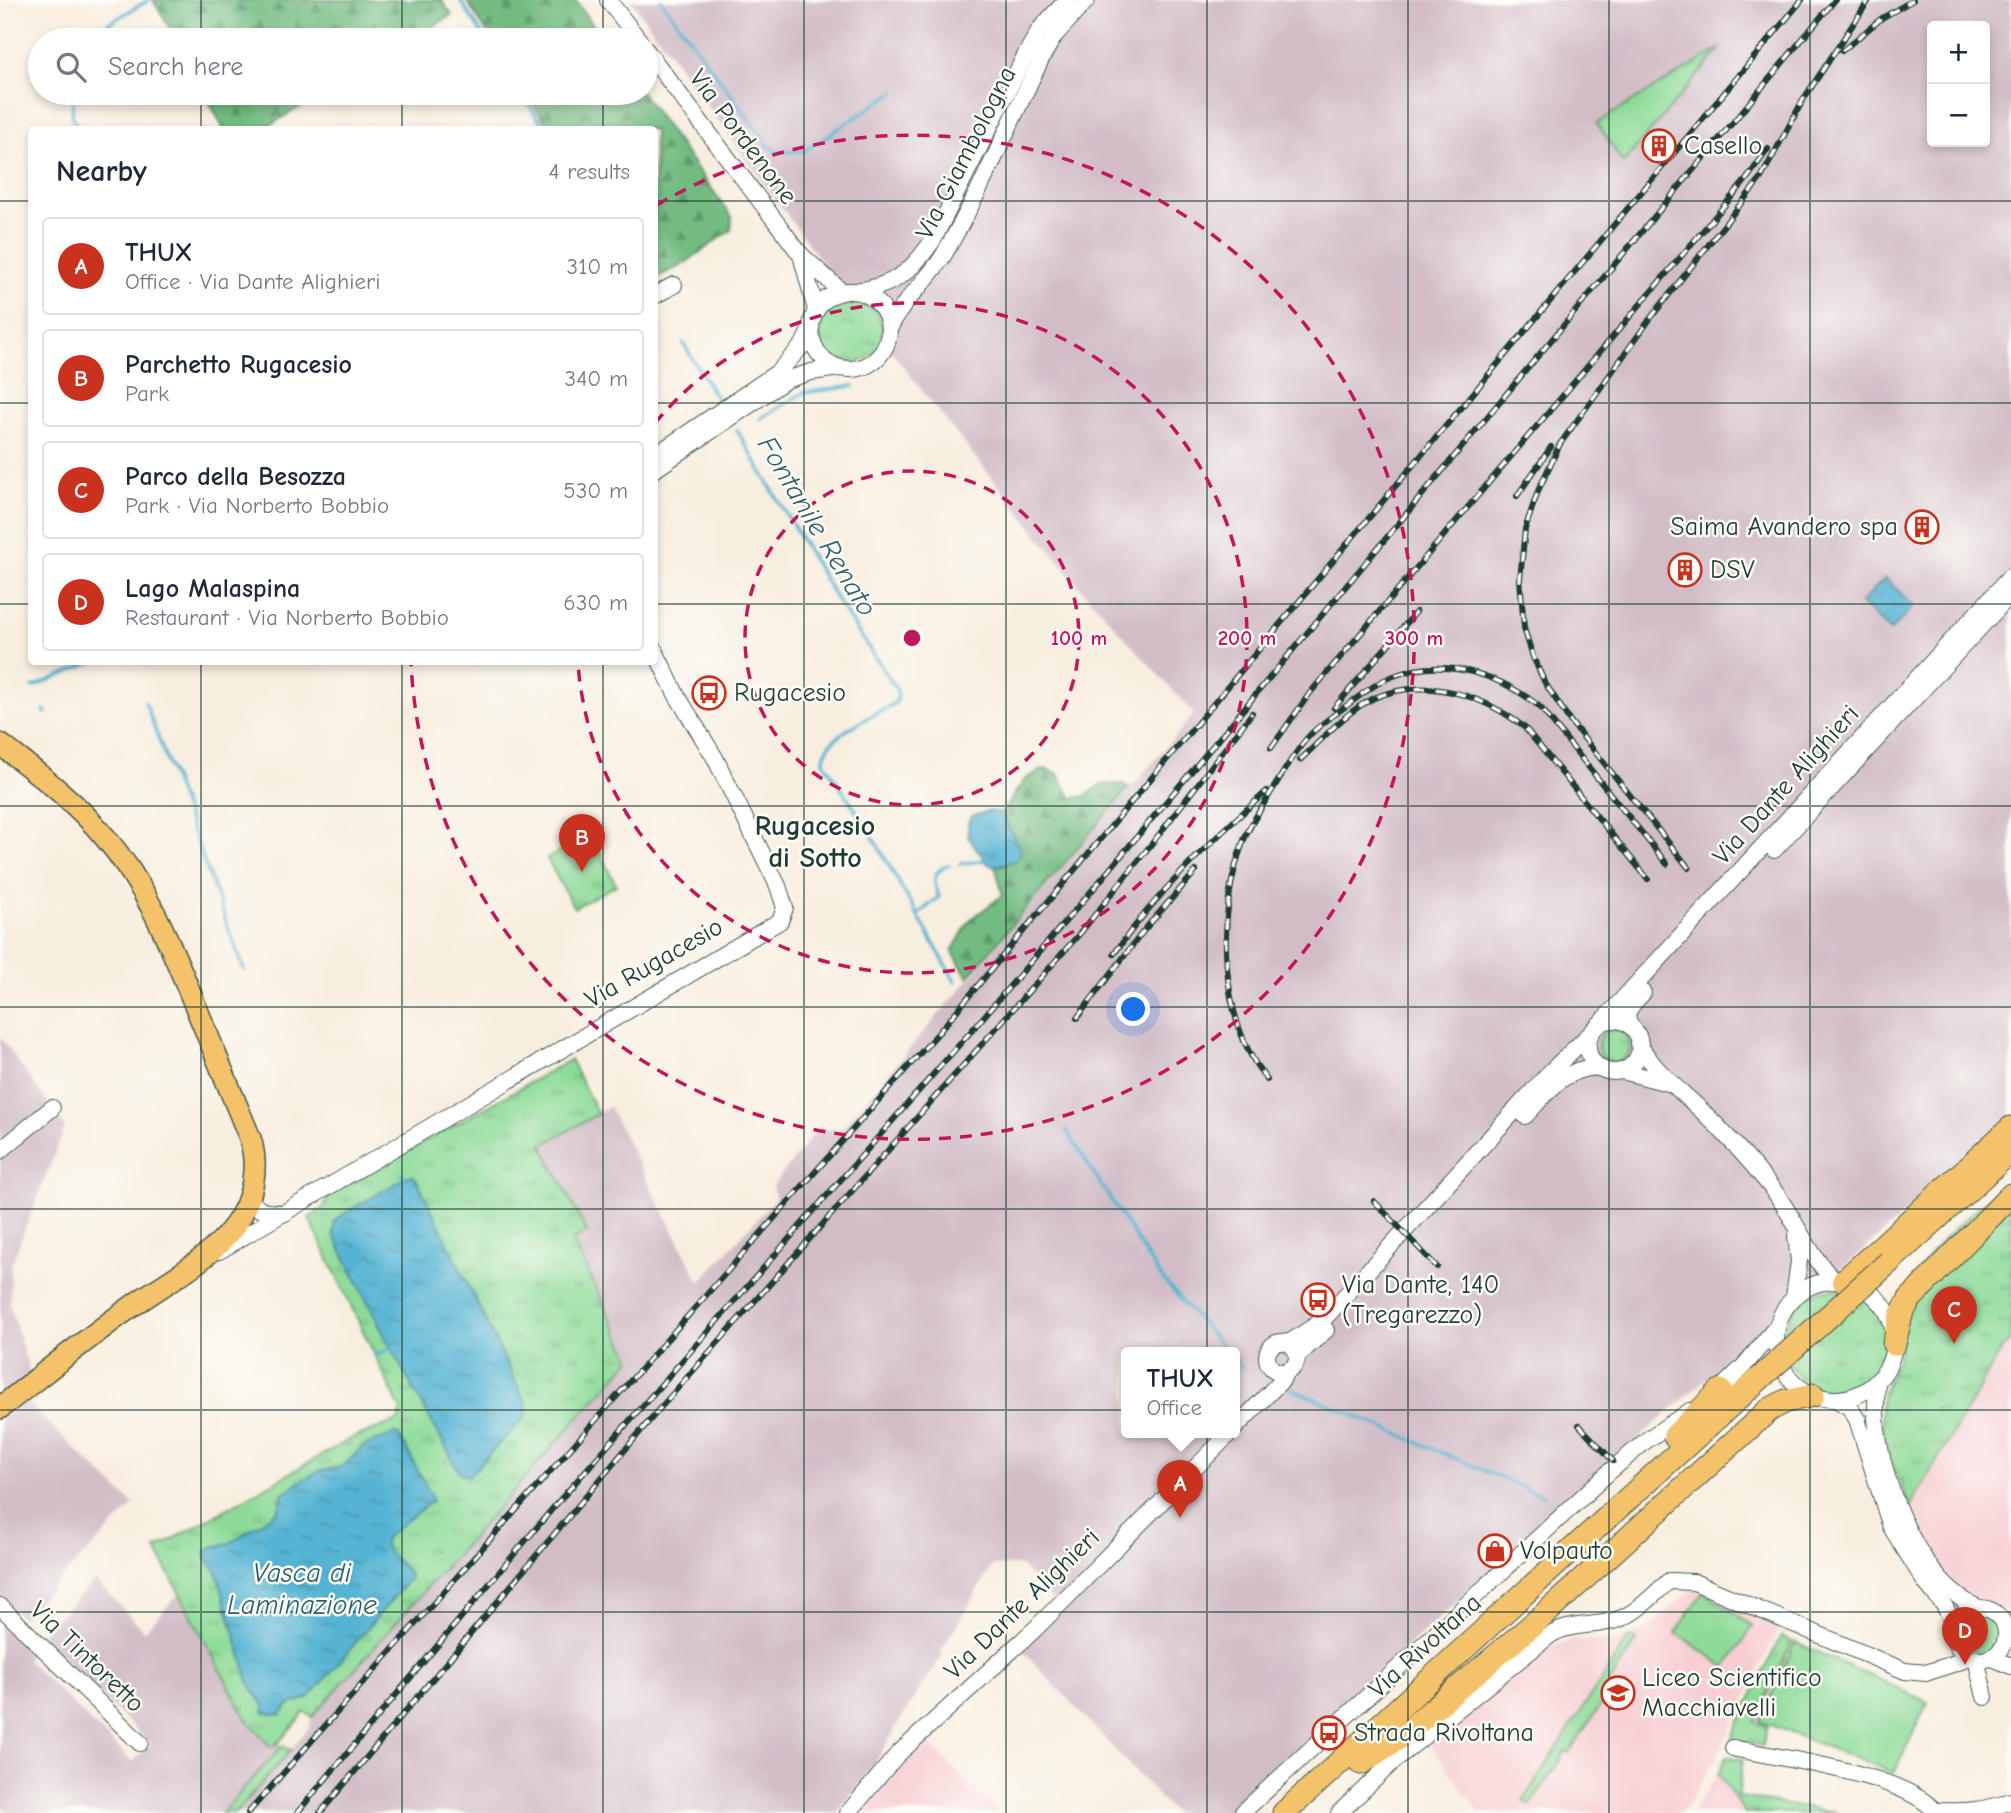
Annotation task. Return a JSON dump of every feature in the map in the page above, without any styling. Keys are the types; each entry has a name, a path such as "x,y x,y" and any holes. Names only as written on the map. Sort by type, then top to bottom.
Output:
{"highway":[{"path":"1840,1281 2011,1128"},
{"path":"1894,1268 2011,1151"},
{"path":"1764,1385 1894,1268 2011,1170"},
{"path":"1894,1344 1901,1315 1910,1299 2011,1195"},
{"name":"Via Rivoltana","path":"1284,1813 1764,1385"},
{"name":"Via Rivoltana","path":"1307,1813 1764,1385"},
{"path":"1374,1730 1404,1689 1509,1587 1720,1391"},
{"path":"1361,1763 1403,1735 1545,1614 1769,1410 1786,1401 1824,1397"},
{"path":"1275,1813 1337,1764"}],"main road":[{"path":"0,744 57,788 91,821 116,850 148,897 169,940 250,1138 255,1168 252,1201 225,1236 195,1262 79,1346 0,1408"}],"street":[{"path":"608,0 630,28"},
{"name":"Via Giambologna","path":"849,291 876,289 893,282 922,256 933,240 1040,29 1067,0"},
{"name":"Via Giambologna","path":"889,329 906,299 940,260 959,227 1055,35 1087,0"},
{"name":"Via Pordenone","path":"658,66 801,255 849,291"},
{"name":"Via Pordenone","path":"801,255 816,310"},
{"path":"658,294 674,285"},
{"path":"658,453 778,372 803,345 816,310 828,297 849,291 867,295 879,304 886,314 889,329 885,347 873,361 857,368 811,372 786,380 658,467"},
{"path":"811,328 812,342 818,354 841,368"},
{"name":"Via Dante Alighieri","path":"1293,1350 1329,1328 1397,1247 2011,576"},
{"name":"Via Dante Alighieri","path":"1630,1026 1626,1016 1636,1000 2011,594"},
{"name":"Via Rugacesio","path":"289,1210 782,919 785,908 778,886 715,758 676,694 658,657"},
{"path":"1670,1084 1600,1068 1592,1061 1588,1052 1588,1041 1595,1029 1614,1020 1630,1026 1647,1057 1670,1084 1704,1112 1774,1192 1816,1261 1840,1281 1866,1289 1882,1305 1892,1325 1894,1344 1890,1362 1877,1381 1858,1394 1824,1397"},
{"path":"1622,1071 1636,1059 1639,1044"},
{"name":"Via Dante Alighieri","path":"1532,1100 1572,1071 1586,1066 1600,1068"},
{"path":"0,1151 51,1108"},
{"path":"252,1201 264,1212 289,1210"},
{"path":"159,1288 289,1210"},
{"path":"1793,1220 1800,1250 1794,1297"},
{"path":"1242,1813 1608,1473 1647,1439 1720,1391 1777,1325 1794,1297 1815,1284 1840,1281"},
{"path":"1777,1325 1776,1343 1781,1365 1798,1386 1849,1407 1857,1419 1891,1527 1919,1573 1951,1616 1955,1626 1956,1644 1964,1654 2011,1666"},
{"path":"1279,1342 1293,1350 1294,1366 1279,1369 1267,1358 1269,1349 1279,1342"},
{"name":"Via Dante Alighieri","path":"1240,1424 1269,1394 1279,1369"},
{"path":"1339,1813 1397,1758 1554,1632 1623,1618 1669,1581 1694,1583 1905,1671 1926,1673 1981,1658 2000,1649 2008,1637 2001,1619 1995,1613 1965,1601 1947,1587 1928,1565 1913,1540 1891,1488 1882,1458 1875,1407 1877,1381"},
{"name":"Via Dante Alighieri","path":"848,1813 897,1755 1035,1629 1226,1438"},
{"name":"Via Tintoretto","path":"0,1606 140,1743"},
{"path":"1955,1626 1962,1615 1979,1608"},
{"path":"1733,1748 1876,1780 1910,1791 1936,1812 1983,1811 2011,1801"}],"shaded area":[{"path":"631,0 2011,0 2011,1119 1852,1260 1702,1382 1371,1679 1232,1813 1174,1813 1021,1649 1057,1605 1020,1565 992,1566 941,1651 944,1654 916,1694 873,1766 837,1813 235,1813 309,1728 312,1717 561,1437 572,1239 587,1231 541,1145 609,1107 700,1282 776,1198 772,1187 819,1127 840,1131 1194,714 1083,591 809,245 658,37 658,28 651,28","holes":["1718,50 1624,162 1597,123"]},
{"path":"0,1037 65,1127 11,1265 10,1305 31,1377 0,1402"},
{"path":"2011,1340 2011,1614 1961,1590 1936,1562 1924,1542 1910,1507 2003,1347"},
{"path":"24,1400 134,1505 22,1618 0,1596 0,1419"},
{"path":"95,1580 144,1631 180,1593 247,1720 270,1747 277,1744 282,1746 222,1813 10,1813 0,1805 0,1619 33,1650 26,1659 132,1762 151,1744 40,1636"},
{"name":"Liceo Scientifico Macchiavelli","path":"1692,1589 1701,1589 1779,1627 1719,1754 1682,1813 1479,1813 1428,1741 1549,1646 1578,1639 1610,1642 1646,1630"},
{"path":"926,1740 998,1813 860,1813"},
{"path":"1718,1773 1745,1813 1692,1813"}],"green space":[{"path":"153,0 441,0 452,15 430,28 170,28"},
{"path":"466,0 575,0 595,28 484,28"},
{"path":"1721,48 1623,163 1597,123"},
{"path":"211,105 304,105 268,126 222,126"},
{"path":"534,105 651,105 732,217 731,230 681,266 658,277 658,126 548,126"},
{"path":"850,299 868,305 876,313 882,331 876,349 868,357 850,363 832,357 824,349 818,331 824,313 832,305"},
{"path":"1045,769 1057,773 1072,798 1086,796 1100,785 1123,784 1129,788 968,977 952,951 970,920 1003,895 995,866 1004,865 1020,855 1021,851 1001,813 1026,778"},
{"path":"591,834 616,885 574,908 547,859"},
{"path":"1614,1030 1625,1035 1630,1046 1625,1057 1614,1062 1603,1057 1598,1046 1603,1035"},
{"path":"570,1060 598,1114 542,1145 587,1232 572,1240 631,1359 312,1717 305,1712 277,1744 271,1747 247,1720 156,1549 354,1437 398,1421 401,1410 309,1218 324,1207 328,1196"},
{"path":"2011,1179 2011,1340 2003,1347 1910,1507 1888,1450 1881,1420 1881,1406 1883,1393 1899,1353 1910,1289 1917,1273 1940,1243"},
{"path":"1835,1289 1854,1293 1871,1304 1882,1321 1886,1340 1882,1359 1871,1376 1854,1387 1835,1391 1816,1387 1799,1376 1788,1359 1784,1340 1788,1321 1799,1304 1816,1293"},
{"path":"1703,1592 1753,1626 1726,1667 1676,1633"},
{"path":"1980,1614 1994,1620 2000,1634 1994,1648 1980,1654 1966,1648 1960,1634 1966,1620"},
{"path":"1781,1636 1792,1642 1755,1722 1767,1726 1763,1746 1731,1739"},
{"path":"1629,1637 1636,1641 1604,1691 1608,1693 1569,1753 1566,1751 1530,1805 1523,1801"},
{"path":"1795,1642 1928,1702 1894,1773 1760,1721"},
{"path":"282,1746 291,1750 235,1813 222,1813"},
{"path":"1726,1756 1743,1759 1738,1797 1838,1813 1745,1813 1718,1773"}],"water":[{"path":"1885,578 1914,606 1890,631 1861,603"},
{"path":"990,811 1001,813 1021,851 1015,861 995,866 988,864 968,837 968,823 972,816"},
{"path":"408,1176 414,1176 418,1182 527,1405 526,1416 468,1476 460,1473 387,1341 333,1233 335,1221 342,1215"},
{"name":"Vasca di Laminazione","path":"394,1434 399,1435 432,1501 386,1537 384,1542 388,1552 405,1568 410,1578 310,1697 289,1705 281,1715 264,1713 264,1705 250,1685 216,1570 208,1562 205,1552 230,1543 278,1511 283,1493 316,1472 341,1467 363,1446"}],"waterway":[{"path":"101,28 149,0"},
{"name":"Fontanile Renato","path":"460,0 478,28"},
{"path":"661,0 776,152 804,151 896,91"},
{"path":"72,105 72,117 77,126"},
{"name":"Fontanile Renato","path":"529,105 543,126"},
{"name":"Fontanile Renato","path":"683,343 718,401"},
{"path":"760,419 803,393 854,386"},
{"name":"Fontanile Renato","path":"737,430 838,602 897,690 895,703 851,727 831,743 824,762 870,832 955,981"},
{"path":"33,687 86,665"},
{"path":"145,702 244,970"},
{"path":"960,864 985,860"},
{"path":"917,915 939,897 935,877 939,870 949,865"},
{"path":"1066,1130 1160,1276 1223,1347"},
{"path":"402,1173 404,1178"},
{"path":"375,1356 391,1348"},
{"path":"1292,1389 1544,1496"}],"railway":[{"path":"248,1813 939,1032 1802,0"},
{"path":"297,1813 553,1508 1100,881 1835,0"},
{"path":"1689,868 1570,721 1545,683 1524,628 1520,579 1525,529 1538,491 1560,444 1650,319 1761,178 1803,100 1869,0"},
{"path":"1842,51 1882,18 1913,0"},
{"path":"1271,748 1310,693 1746,180 1768,149"},
{"path":"1517,496 1551,447"},
{"path":"1334,708 1416,612"},
{"path":"1267,1080 1251,1055 1231,996 1226,931 1235,868 1250,827 1304,742 1327,720 1379,683 1410,671 1449,668 1488,677 1524,695 1540,707 1667,864"},
{"path":"1300,760 1344,718 1374,698 1414,689 1454,692 1473,698 1509,716 1525,728 1648,879"},
{"path":"320,1813 661,1407 1082,931 1252,713"},
{"path":"1114,954 1148,909 1186,868 1267,791"},
{"path":"1077,1018 1145,929 1196,871"},
{"path":"1374,1201 1437,1267"},
{"path":"1579,1425 1613,1461"}],"place":[{"name":"Casello","path":"1659,146"},
{"name":"Saima Avandero spa","path":"1922,527"},
{"name":"DSV","path":"1685,570"},
{"name":"Rugacesio","path":"709,693"},
{"name":"Parchetto Rugacesio","path":"582,872"},
{"name":"Via Dante, 140 (Tregarezzo)","path":"1318,1300"},
{"name":"Parco della Besozza","path":"1954,1344"},
{"name":"THUX","path":"1180,1518"},
{"name":"Volpauto","path":"1495,1551"},
{"name":"Lago Malaspina","path":"1965,1665"},
{"name":"Liceo Scientifico Macchiavelli","path":"1618,1693"},
{"name":"Strada Rivoltana","path":"1329,1733"}],"district":[{"name":"Rugacesio di Sotto","path":"815,842"}]}
